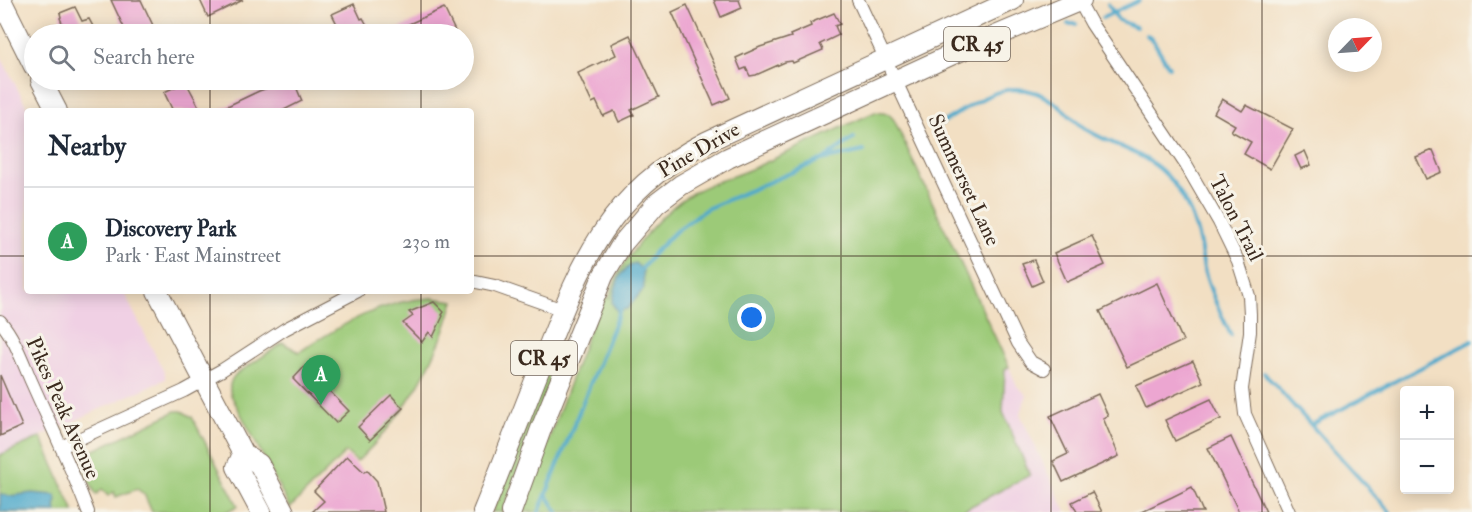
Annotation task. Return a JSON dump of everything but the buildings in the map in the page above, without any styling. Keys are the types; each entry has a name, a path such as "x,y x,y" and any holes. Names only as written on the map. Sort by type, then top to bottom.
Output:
{"main road":[{"name":"Pine Drive","path":"483,512 578,274 599,237 623,204 651,178 699,146 1012,0"},
{"name":"Pine Drive","path":"511,512 599,285 615,254 642,219 674,189 702,172 896,81 1080,0"},
{"path":"4,2 24,45"},
{"path":"46,90 55,108"},
{"path":"159,294 243,454 259,464 284,512"},
{"path":"243,454 237,467 261,512"}],"street":[{"name":"Summerset Lane","path":"858,0 1021,349 1031,362 1044,369"},
{"name":"Talon Trail","path":"1080,0 1091,22 1186,165 1219,222 1238,261 1249,296 1250,314 1250,332 1242,389 1245,414 1289,512"},
{"path":"474,281 563,310"},
{"path":"61,447 184,391 280,332 352,294"},
{"name":"Pikes Peak Avenue","path":"0,321 11,338 88,512"}],"shaded area":[{"path":"0,55 27,108 24,108 24,294 125,294 165,374 165,379 0,455"},
{"path":"1009,367 1017,386 1027,395 1020,414 1066,512 960,512 1030,475 1003,412 1005,369"}],"green space":[{"path":"875,112 889,114 894,120 1009,367 1005,369 1003,412 1030,475 960,512 522,512 601,298 609,298 621,269 655,224 694,192 750,170"},
{"path":"432,298 454,301 428,368 403,408 357,462 346,452 290,508 231,395 232,379 283,343 299,352 330,332 379,309 396,303"},
{"path":"555,353 559,355 503,512 492,512"},
{"path":"176,411 182,411 192,417 238,506 226,512 152,512 144,494 137,489 116,497 114,492 108,496 102,489 96,495 85,469 88,453"},
{"path":"41,437 74,512 0,512 0,455"}],"water":[{"path":"635,263 643,270 644,289 627,309 617,311 612,303 616,286 625,270"},
{"path":"32,493 55,495 57,512 0,512 0,494 9,496"}],"waterway":[{"path":"1102,18 1140,0"},
{"path":"1108,4 1118,20 1136,27"},
{"path":"1068,24 1076,24"},
{"path":"1147,35 1154,42 1169,67"},
{"path":"940,124 996,93 1024,90 1039,94 1055,103 1087,130 1133,152 1160,169 1180,192 1193,220 1208,284 1231,335"},
{"path":"825,158 854,138"},
{"path":"640,271 676,231 706,209 821,160 864,151"},
{"path":"539,512 621,307"},
{"path":"1311,425 1472,341"},
{"path":"1264,373 1390,512"},
{"path":"546,494 558,512"}],"place":[{"name":"Discovery Park","path":"321,405"}]}
